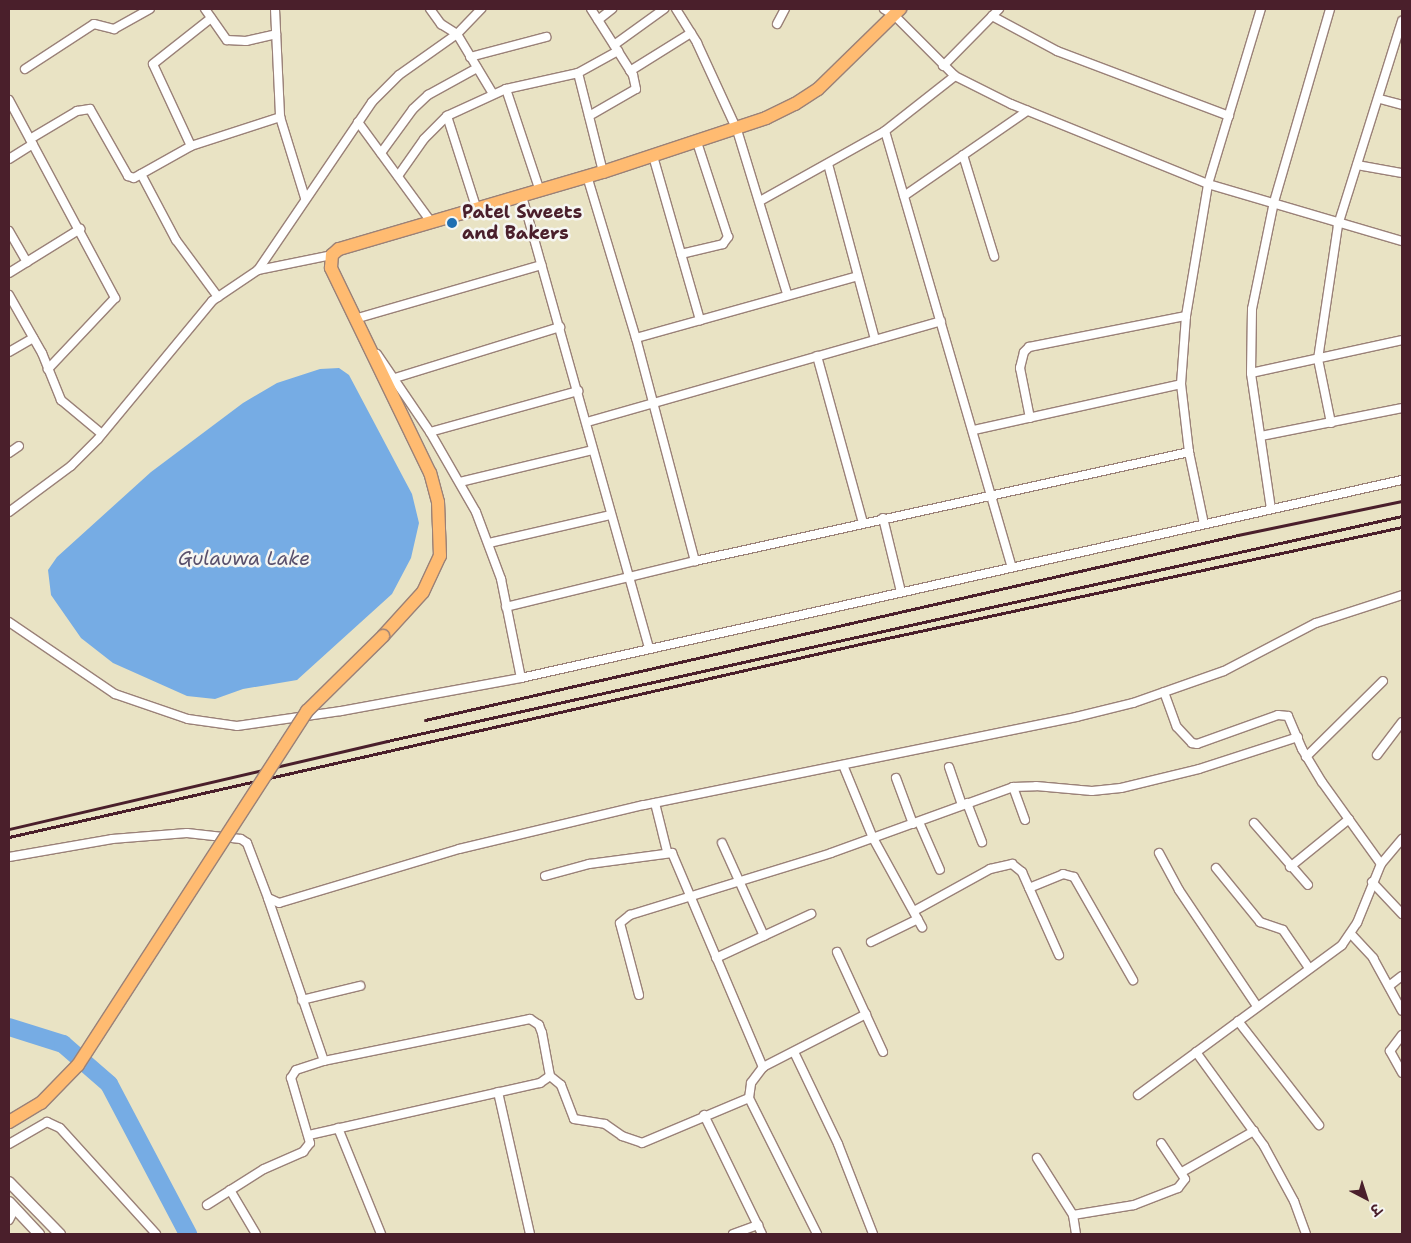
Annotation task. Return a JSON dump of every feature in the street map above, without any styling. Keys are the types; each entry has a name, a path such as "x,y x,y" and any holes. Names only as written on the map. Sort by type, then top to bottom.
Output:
{"main road":[{"path":"9,1122 41,1102 78,1065 307,711 383,636 423,592 440,556 439,517 430,473 358,318 332,268 332,255 339,249 477,210 737,130 795,104 818,89 892,11"}],"street":[{"path":"25,69 94,24 114,29 150,9"},
{"path":"205,9 221,35 235,42 276,34"},
{"path":"275,9 280,117 305,198"},
{"path":"430,9 441,24 457,34 493,94"},
{"path":"258,270 305,198 372,102 399,75 457,34 481,9"},
{"path":"589,116 633,93 636,84 630,71 591,9"},
{"path":"598,20 612,9"},
{"path":"398,176 424,139 447,116 506,89 578,73 616,48 664,9"},
{"path":"676,9 692,33 737,130 787,294"},
{"path":"777,24 785,9"},
{"path":"944,66 999,9"},
{"path":"1204,524 1189,452 1181,384 1186,316 1208,184 1262,9"},
{"path":"1272,509 1251,373 1252,309 1274,202 1330,9"},
{"path":"892,11 955,76 1027,111 1208,184 1274,202 1338,225 1402,241"},
{"path":"992,16 1057,51 1229,116"},
{"path":"192,146 153,64 211,18"},
{"path":"1331,423 1318,359 1338,225 1380,100 1402,21"},
{"path":"630,71 692,33"},
{"path":"470,57 546,38"},
{"path":"381,154 413,109 428,95 477,68"},
{"path":"578,73 603,172"},
{"path":"760,201 884,131 955,76"},
{"path":"506,89 540,191"},
{"path":"9,100 80,229 115,301 77,335 48,369"},
{"path":"1380,100 1402,105"},
{"path":"9,159 77,111 90,109 128,176 134,178 192,146 280,117"},
{"path":"904,196 1027,111"},
{"path":"447,116 477,210"},
{"path":"358,122 432,223"},
{"path":"884,131 993,494 1012,567"},
{"path":"682,254 723,244 728,237 697,142"},
{"path":"963,155 994,256"},
{"path":"653,156 700,320"},
{"path":"828,164 874,340"},
{"path":"1357,165 1402,173"},
{"path":"141,174 176,240 218,297"},
{"path":"587,176 636,338 651,402 695,561"},
{"path":"522,196 587,422 592,450 610,515 649,648"},
{"path":"9,273 80,229"},
{"path":"9,231 27,262"},
{"path":"9,512 71,466 102,434 218,297 258,270 332,255"},
{"path":"358,318 542,265"},
{"path":"636,338 787,294 858,276"},
{"path":"9,294 33,338 61,400 102,434"},
{"path":"1030,418 1020,368 1024,352 1029,347 1186,316"},
{"path":"587,422 651,402 941,321"},
{"path":"396,378 560,328"},
{"path":"9,352 33,338"},
{"path":"1251,373 1402,340"},
{"path":"368,343 396,378 430,432 460,482 489,543 506,607 521,678"},
{"path":"817,356 863,523"},
{"path":"974,430 1181,384"},
{"path":"430,432 578,391"},
{"path":"1261,436 1402,408"},
{"path":"9,454 19,446"},
{"path":"460,482 592,450"},
{"path":"506,607 628,576 883,518 1189,452"},
{"path":"9,622 115,694 188,719 236,726 341,712 521,678 1402,480"},
{"path":"489,543 610,515"},
{"path":"883,518 901,592"},
{"path":"268,898 279,903 459,849 656,803 1076,717 1164,692 1224,671 1316,623 1402,595"},
{"path":"1306,757 1383,681"},
{"path":"1164,692 1177,727 1192,744 1284,714 1291,720 1306,757 1381,864"},
{"path":"1377,756 1402,722"},
{"path":"639,995 620,923 630,915 740,882 873,838 1013,788 1036,786 1092,791 1121,788 1199,769 1298,737"},
{"path":"842,765 873,838 922,927"},
{"path":"948,767 982,842"},
{"path":"896,778 940,870"},
{"path":"1013,788 1025,820"},
{"path":"656,803 668,851 675,856 689,896 764,1067"},
{"path":"1290,867 1349,819"},
{"path":"1254,823 1290,867 1308,885"},
{"path":"9,857 112,839 178,833 241,839 247,843 268,898 324,1062"},
{"path":"1138,1095 1342,945 1351,934 1381,864 1402,839"},
{"path":"722,843 764,936"},
{"path":"545,876 589,864 668,851"},
{"path":"1159,853 1179,890 1257,1006"},
{"path":"914,911 1004,864 1017,867 1059,955"},
{"path":"1216,868 1260,922 1283,930 1309,968"},
{"path":"1028,888 1063,874 1074,877 1133,980"},
{"path":"1372,882 1402,914"},
{"path":"716,958 811,914"},
{"path":"872,942 918,919"},
{"path":"1351,934 1373,958 1402,1011"},
{"path":"837,952 884,1052"},
{"path":"1389,986 1402,976"},
{"path":"302,1000 360,986"},
{"path":"817,1234 749,1098 750,1083 764,1067 866,1014"},
{"path":"206,1205 264,1168 308,1148 309,1135 291,1078 296,1070 324,1062 530,1019 539,1024 550,1076 561,1085 574,1119 605,1124 642,1143 704,1115 749,1098"},
{"path":"1238,1020 1319,1125"},
{"path":"1402,1035 1390,1051 1402,1073"},
{"path":"794,1052 838,1144 873,1234"},
{"path":"1196,1052 1254,1131 1294,1201 1306,1234"},
{"path":"309,1135 540,1083 550,1076"},
{"path":"498,1092 530,1234"},
{"path":"704,1115 762,1234"},
{"path":"9,1144 47,1122 60,1128 156,1234"},
{"path":"338,1128 381,1234"},
{"path":"1182,1172 1254,1131"},
{"path":"1073,1215 1134,1205 1165,1196 1183,1184 1182,1172 1161,1143"},
{"path":"1037,1158 1073,1215 1076,1234"},
{"path":"9,1182 60,1234"},
{"path":"230,1190 256,1234"},
{"path":"9,1220 12,1205"},
{"path":"12,1205 40,1234"},
{"path":"733,1234 758,1225"}],"water":[{"name":"Gulauwa Lake","path":"339,368 349,375 412,494 419,523 411,558 392,594 297,680 243,689 215,699 187,696 113,663 81,638 51,595 48,570 57,557 151,472 243,403 277,383 320,369"}],"waterway":[{"path":"9,1027 63,1044 109,1084 188,1234"}],"railway":[{"path":"425,720 1238,535 1402,501"},
{"path":"9,829 387,741 1402,516"},
{"path":"9,837 869,642 1402,527"}],"place":[{"name":"Patel Sweets and Bakers","path":"452,223"}]}
